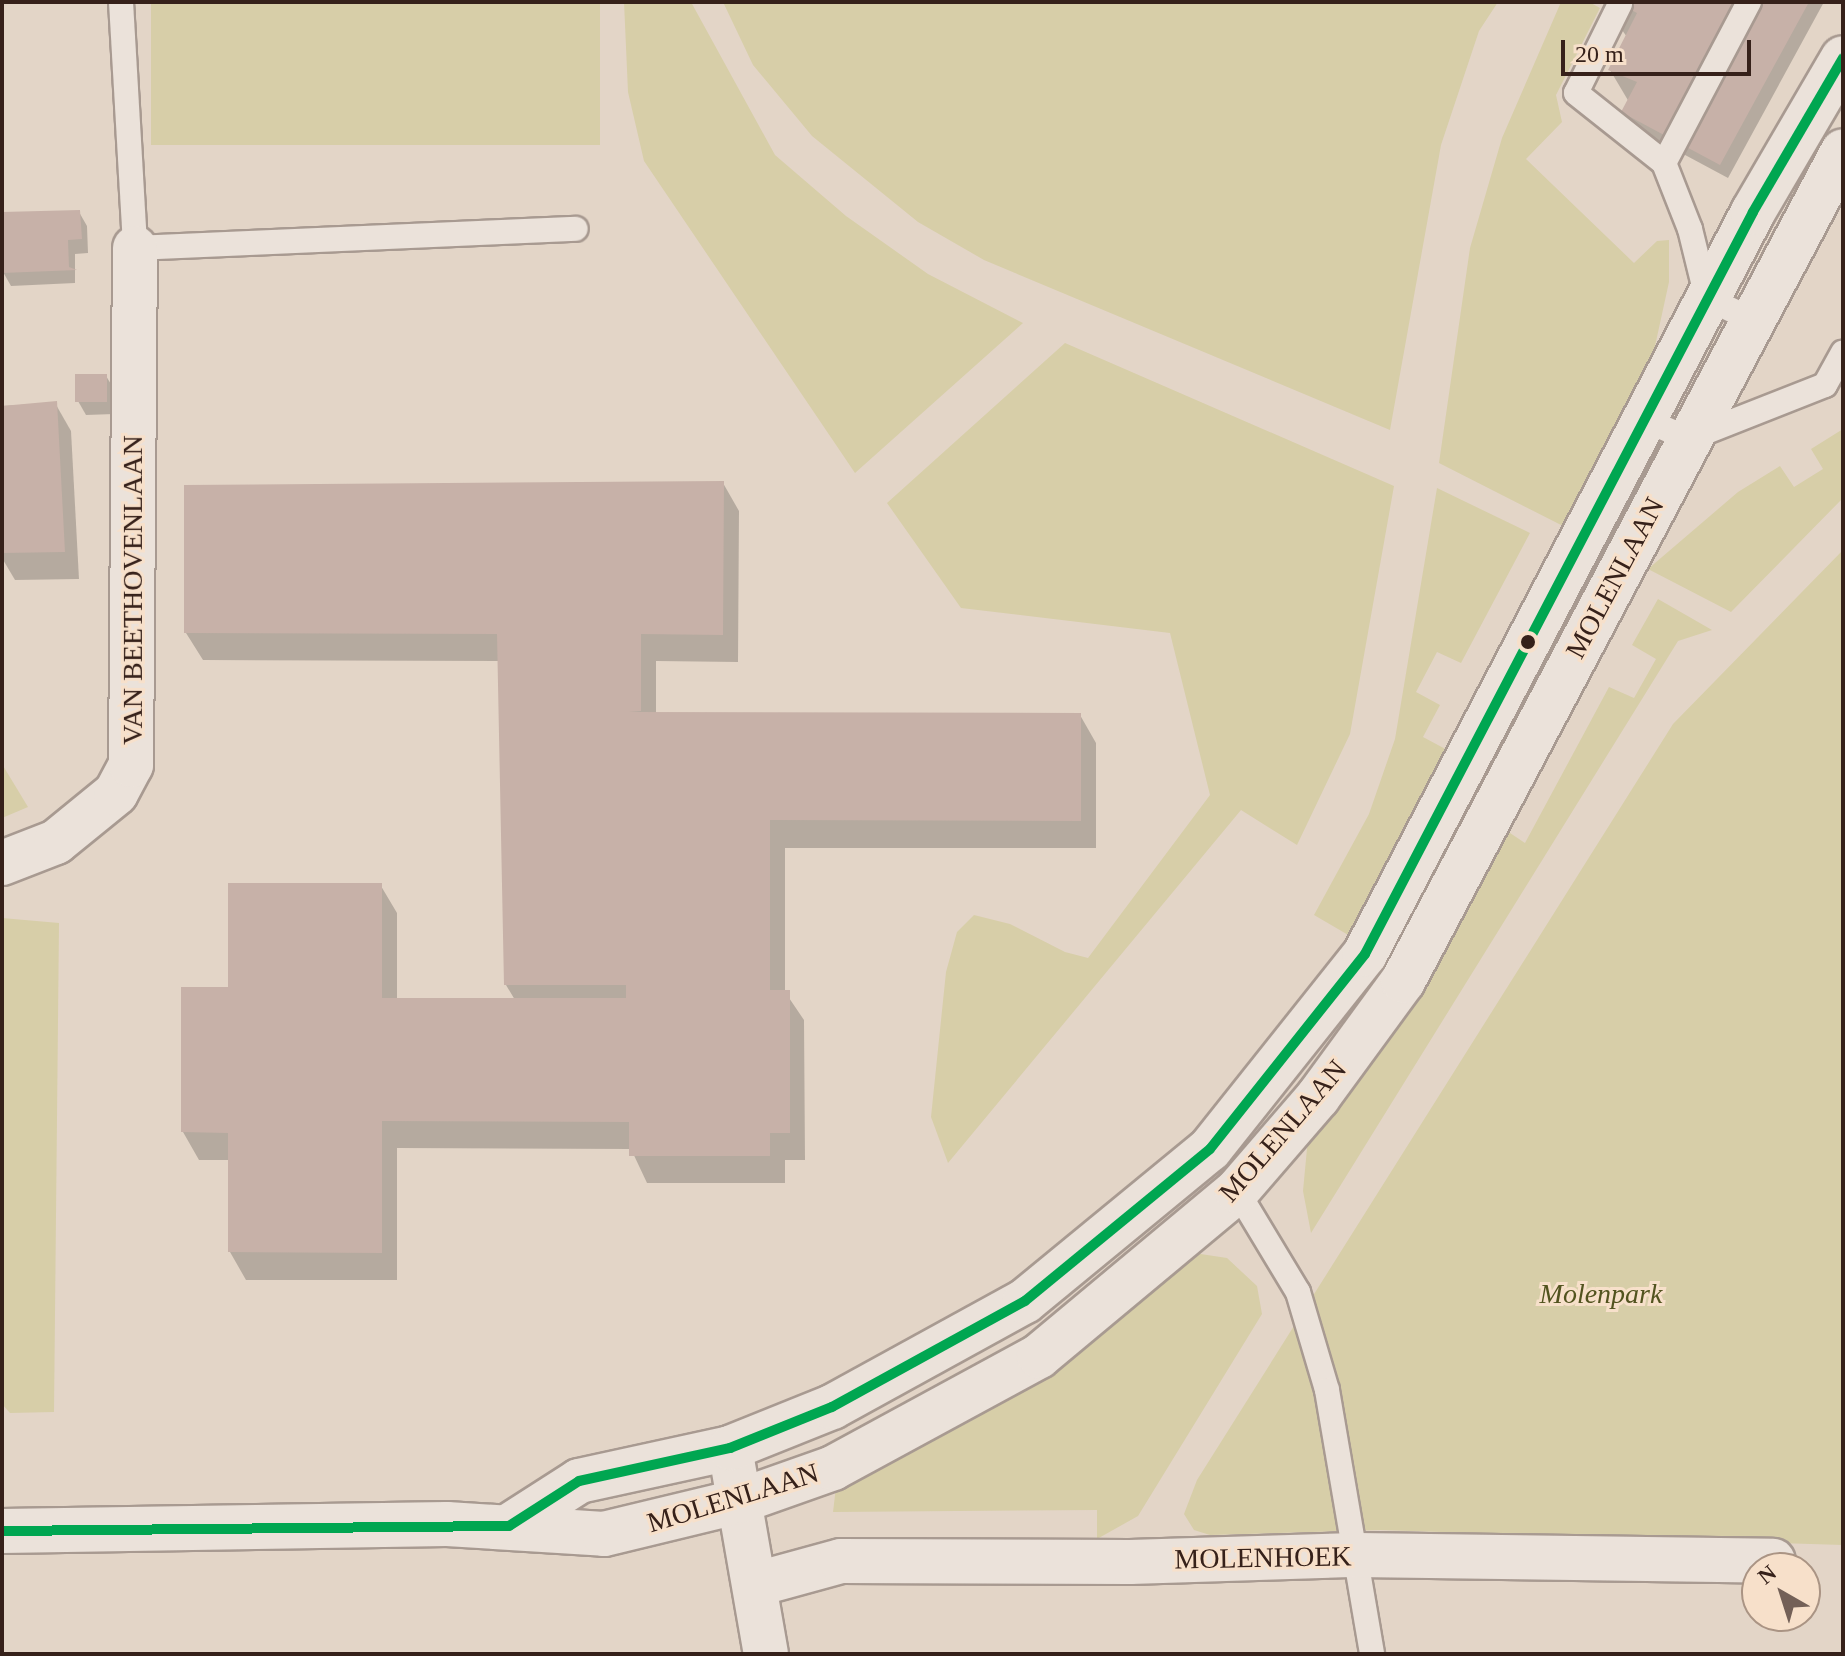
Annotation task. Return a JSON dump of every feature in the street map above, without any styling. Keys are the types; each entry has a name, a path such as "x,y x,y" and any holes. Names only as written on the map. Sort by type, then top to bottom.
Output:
{"main road":[{"name":"MOLENLAAN","path":"509,1526 579,1481 730,1448 832,1407 1025,1301 1210,1149 1365,954 1707,298 1843,58"},
{"name":"MOLENLAAN","path":"2,1531 509,1526 604,1534 740,1501 833,1468 1039,1356 1237,1191 1318,1097 1403,981 1750,319 1843,151"},
{"name":"VAN BEETHOVENLAAN","path":"2,863 56,842 116,793 131,765 135,248"},
{"path":"730,1448 757,1584 766,1654"},
{"name":"MOLENHOEK","path":"757,1584 841,1561 1130,1562 1357,1555 1741,1561"}],"lane":[{"path":"121,2 135,248 576,229"},
{"path":"1664,163 1749,2"},
{"path":"1620,4 1576,93 1664,163 1690,229 1707,298 1750,319"},
{"path":"1644,419 1688,439 1825,385 1843,353"},
{"path":"1237,1191 1298,1292 1327,1390 1372,1654"}],"green space":[{"path":"151,2 600,2 600,145 151,145"},
{"path":"624,2 691,2 775,155 846,216 928,274 1023,323 855,473 644,161 628,92"},
{"path":"723,2 1498,2 1479,31 1441,145 1390,430 984,260 918,222 812,136 753,65"},
{"path":"1561,2 1589,2 1600,8 1556,95 1562,122 1526,159 1634,263 1657,241 1669,240 1669,282 1650,369 1565,527 1439,463 1470,248 1502,138"},
{"path":"1065,343 1394,486 1350,734 1297,845 1241,810 948,1163 931,1117 946,972 957,932 974,915 1010,924 1065,952 1088,958 1210,795 1170,633 961,608 887,503"},
{"path":"1843,429 1843,498 1731,612 1648,569 1738,492 1780,466 1794,487 1823,469 1811,449"},
{"path":"1437,488 1530,533 1461,663 1437,652 1416,692 1440,705 1423,737 1451,752 1350,936 1314,915 1369,814 1395,739"},
{"name":"Molenpark","path":"1843,550 1843,1545 1380,1530 1210,1535 1194,1530 1184,1514 1197,1480 1673,724"},
{"path":"1658,599 1712,630 1678,641 1311,1233 1303,1191 1308,1138 1504,829 1525,843 1609,687 1634,698 1656,659 1632,645"},
{"path":"2,764 28,807 2,818"},
{"path":"2,918 59,923 54,1412 10,1413 2,1404"},
{"path":"1194,1253 1227,1258 1257,1286 1262,1314 1138,1516 1097,1539 1097,1510 833,1512 836,1487 971,1421 1104,1331"}],"building":[{"path":"1616,2 1809,2 1720,165 1621,112 1637,82 1608,70 1637,13"},
{"path":"80,210 82,239 68,240 69,267 77,270 2,273 2,212"},
{"path":"75,374 107,374 107,402 75,402"},
{"path":"57,401 65,552 2,553 2,406"},
{"path":"724,481 723,635 641,634 641,711 629,712 1081,713 1081,821 770,820 770,990 790,990 790,1133 770,1133 770,1156 629,1156 629,1122 382,1121 382,1253 228,1252 228,1133 181,1132 181,987 228,987 228,883 382,883 382,998 626,998 626,985 504,985 497,634 184,633 184,485"}],"transit line":[{"path":"2,1531 509,1526 579,1481 730,1448 832,1407 1025,1301 1210,1149 1365,954 1753,212 1843,58"}]}
